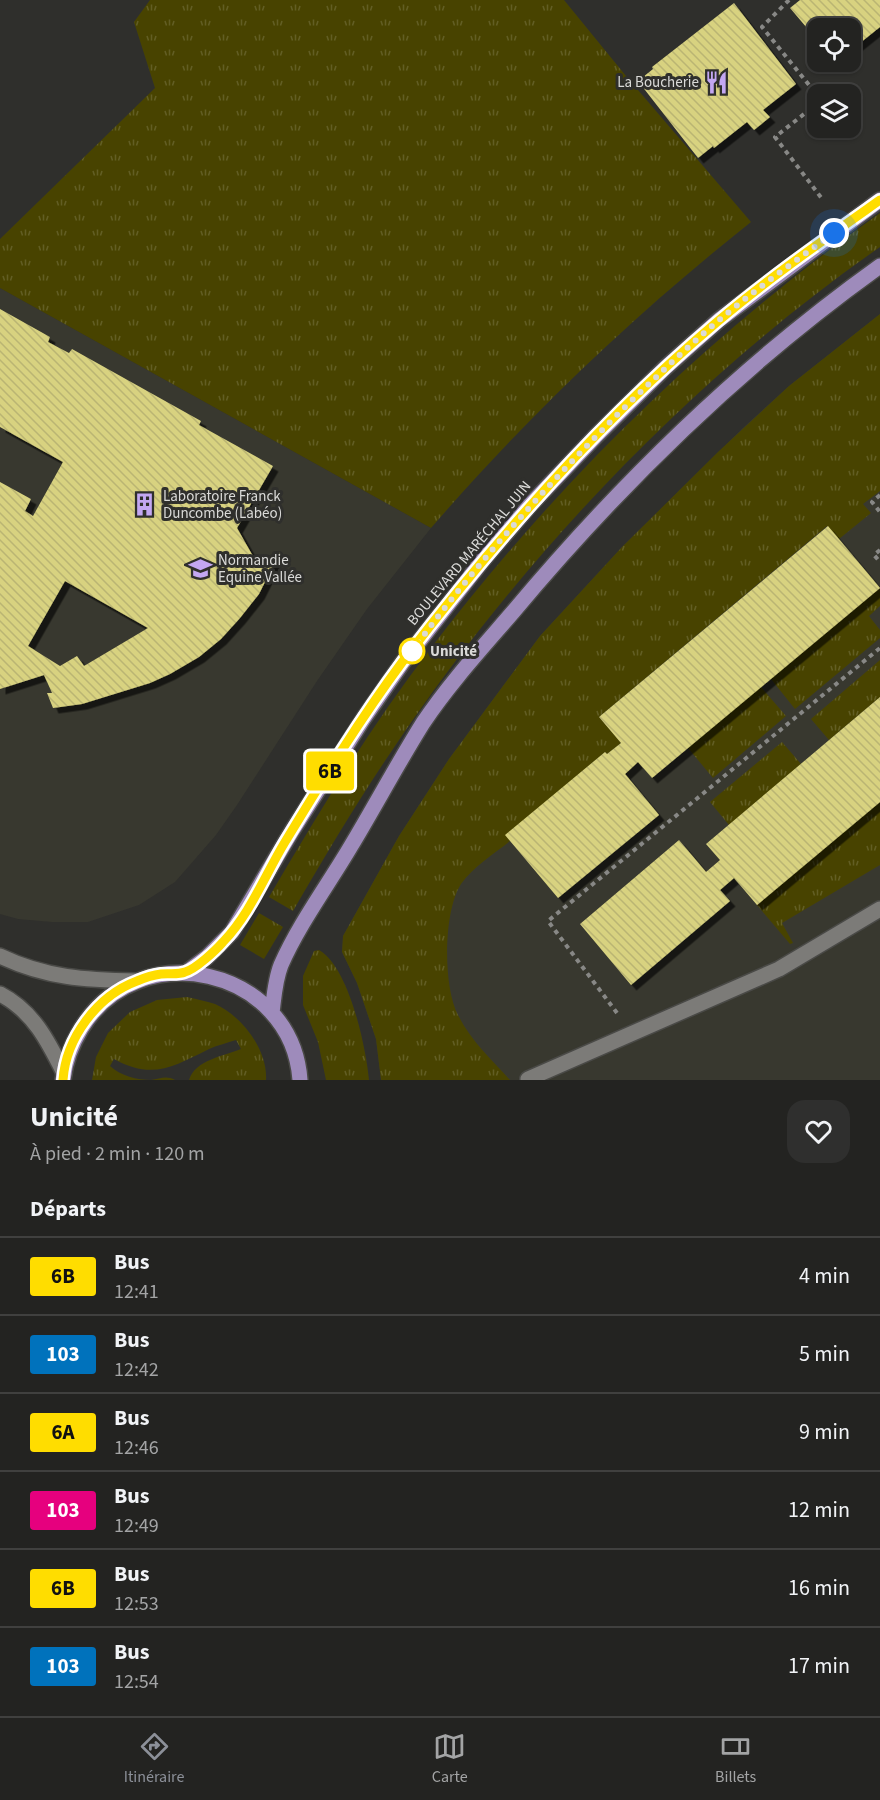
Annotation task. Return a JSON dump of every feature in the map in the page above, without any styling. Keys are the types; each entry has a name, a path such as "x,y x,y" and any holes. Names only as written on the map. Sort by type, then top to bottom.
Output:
{"main road":[{"name":"BOULEVARD MARÉCHAL JUIN","path":"187,972 207,957 232,932 363,718 423,636 531,504 642,391 718,320 880,200"},
{"path":"272,1013 275,986 281,966 302,927 424,722 453,683 541,579 626,485 775,348 829,302 880,266"},
{"path":"64,1076 72,1044 88,1018 109,996 136,981 161,974 187,972 211,976 234,984 272,1013 285,1032 295,1054 300,1080"}],"street":[{"path":"528,1079 779,969 880,909"},
{"path":"0,956 20,966 46,974 86,980 136,981"},
{"path":"0,994 36,1023 46,1036 64,1076"}],"path":[{"path":"789,0 762,27 808,84"},
{"path":"807,112 775,137 823,200"},
{"path":"880,495 872,502 880,512"},
{"path":"880,550 874,555 880,562"},
{"path":"632,1034 548,921 880,648"}],"shaded area":[{"name":"Normandie Equine Vallée","path":"0,288 431,528 367,609 216,835 175,882 139,905 88,922 18,919 0,914"},
{"path":"880,314 880,1080 381,1080 376,1039 357,983 342,952 343,936 399,836 449,759 540,636 622,547 789,386"}],"green space":[{"path":"150,0 564,0 751,222 624,330 544,406 431,528 0,288 0,239 155,88 134,22"},
{"path":"880,213 880,247 810,298 742,354 677,413 553,541 496,609 443,678 393,749 293,911 269,897 326,802 387,708 480,586 531,527 639,413 696,360 817,260"},
{"path":"880,314 880,491 863,504 871,513 839,539 827,526 599,717 621,743 607,754 605,752 506,836 510,841 478,866 461,884 455,897 448,930 448,969 453,1002 469,1033 510,1080 381,1080 376,1039 357,983 342,952 343,936 399,836 449,759 540,636 622,547 789,386"},
{"path":"880,588 880,606 869,616 880,630 880,638 795,709 771,679"},
{"path":"880,660 880,697 829,740 811,719"},
{"path":"761,687 786,716 713,778 688,748"},
{"path":"782,742 801,764 729,825 710,802"},
{"path":"880,802 880,865 782,923 793,943 790,944 757,905"},
{"path":"259,913 283,927 264,959 240,945"},
{"path":"319,950 330,959 347,990 360,1029 369,1080 326,1080 318,1042 303,1005 303,976 314,951"},
{"path":"187,997 215,1004 225,1009 244,1025 263,1057 266,1080 189,1080 192,1073 204,1063 241,1049 236,1040 162,1069 140,1069 114,1059 110,1066 129,1077 151,1080 92,1080 96,1057 108,1033 130,1012 157,1000"},
{"path":"166,1078 175,1080 151,1080"}],"building":[{"path":"800,0 880,0 880,27 861,42 861,18 807,18 807,28 790,8"},
{"name":"La Boucherie","path":"734,3 796,84 763,110 770,117 754,130 747,122 698,158 638,81 653,69 652,67"},
{"name":"Laboratoire Franck Duncombe (Labéo)","path":"0,309 50,337 48,342 69,353 72,349 201,421 199,425 273,466 237,528 258,565 280,552 259,594 221,639 199,657 150,683 82,704 53,708 47,693 52,693 44,675 0,689 0,482 31,499 25,511 33,516 63,462 0,427","holes":["65,581 148,628 84,666 77,656 60,666 28,646"]},
{"path":"828,526 880,588 652,778 638,762 625,774 659,815 558,898 505,835 605,752 607,754 621,743 599,717"},
{"path":"880,697 880,802 757,905 734,878 720,890 730,901 631,985 580,924 679,840 706,872 720,860 706,844"}],"bus line":[{"name":"6B","path":"63,1080 72,1044 88,1018 109,996 136,981 161,974 187,972 223,943 232,932 363,718 403,662 483,560 531,504 665,368 718,320 880,200"}],"place":[{"name":"La Boucherie","path":"717,82"},
{"name":"Laboratoire Franck Duncombe (Labéo)","path":"145,505"},
{"name":"Normandie Equine Vallée","path":"200,569"},
{"name":"Unicité","path":"412,651"}],"route":[{"path":"412,651 483,560 531,504 595,437 718,320 834,233"}]}
